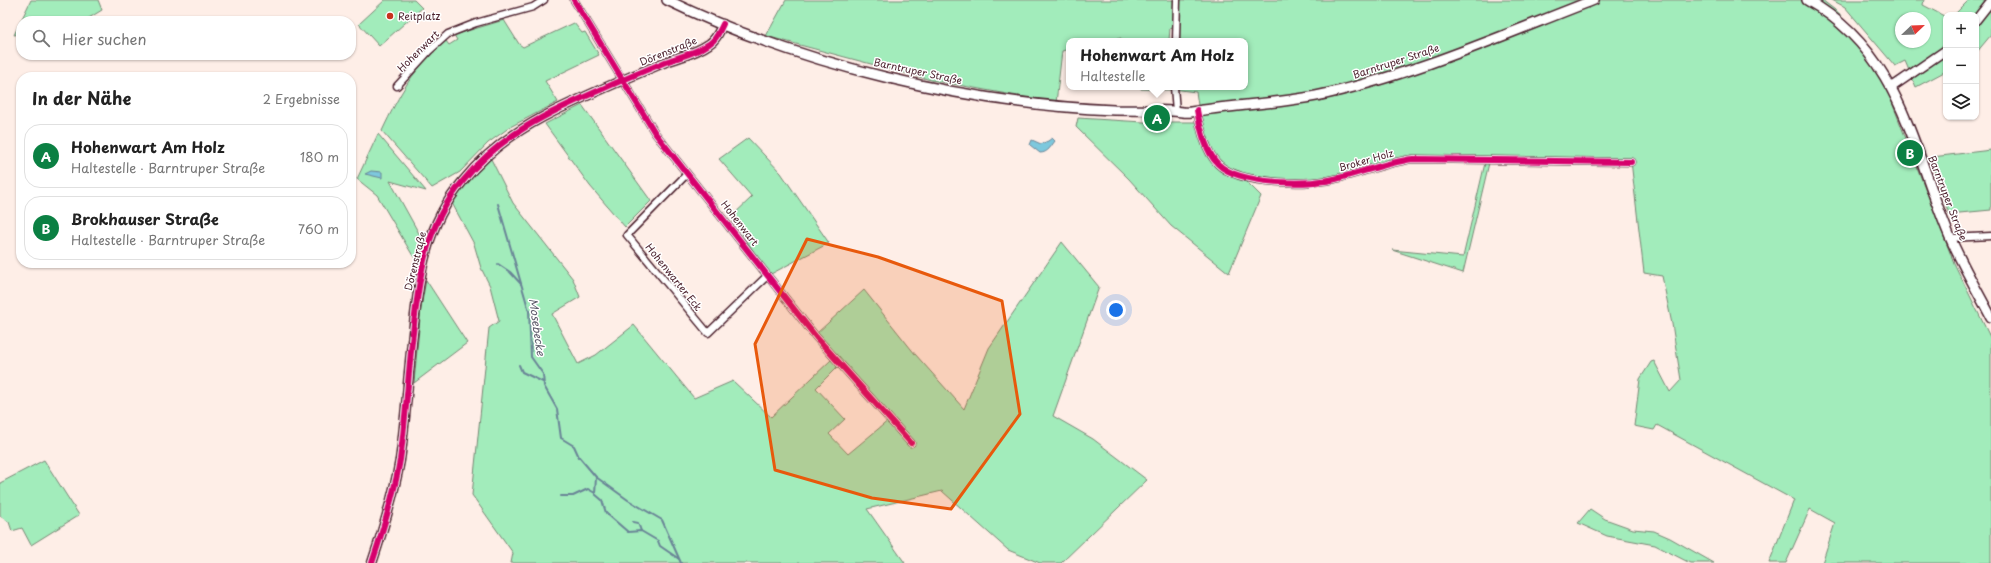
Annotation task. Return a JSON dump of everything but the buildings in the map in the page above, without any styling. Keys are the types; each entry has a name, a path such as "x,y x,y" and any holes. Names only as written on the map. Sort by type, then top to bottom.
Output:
{"main road":[{"name":"Barntruper Straße","path":"667,0 723,24 837,63 897,79 1008,100 1078,107 1176,111 1191,108 1197,110 1243,107 1291,100 1367,83 1416,68 1594,0"},
{"name":"Barntruper Straße","path":"1807,0 1836,20 1857,38 1873,58 1892,87 1906,117 1950,238 1991,317"}],"street":[{"name":"Hohenwart","path":"397,86 429,51 448,34 482,21 533,7 544,0"},
{"name":"Hohenwart","path":"574,0 655,133 816,337 911,443"},
{"path":"1176,38 1177,0"},
{"path":"1979,16 1991,1"},
{"name":"Dörenstraße","path":"372,563 385,525 400,461 418,281 428,243 435,224 448,200 463,180 484,158 542,117 623,80 702,49 711,43 723,24"},
{"path":"1892,87 1943,52"},
{"path":"1174,90 1176,111"},
{"name":"Broker Holz","path":"1197,110 1208,147 1217,164 1240,176 1265,180 1325,181 1338,179 1396,161 1414,159 1631,162"},
{"name":"Hohenwarter Eck","path":"687,174 627,235 708,333 767,276"},
{"path":"1950,238 1991,236"}],"highlighted area":[{"path":"807,239 878,257 1002,301 1020,414 951,509 872,498 775,470 755,344"}],"green space":[{"path":"31,0 98,0 102,10 92,16 23,16"},
{"name":"Reitplatz","path":"385,0 414,0 422,8 379,46 359,24"},
{"path":"786,0 1822,0 1839,13 1886,87 1954,263 1991,339 1991,563 1822,563 1835,523 1810,509 1786,563 1769,563 1794,500 1657,425 1654,430 1634,426 1640,379 1651,362 1654,361 1670,392 1681,380 1672,324 1662,276 1644,273 1631,161 1413,158 1325,180 1265,178 1241,174 1228,169 1216,159 1200,118 1196,92 1181,90 1248,90 1248,38 1174,38 1174,27 1170,28 1169,38 1066,38 1066,50 1062,51 1056,103 931,80 766,36"},
{"path":"1832,0 1924,0 1923,5 1943,15 1943,73 1916,87 1905,61 1895,66 1845,7"},
{"path":"1969,0 1991,0 1991,35 1979,49 1979,12 1957,12"},
{"path":"504,20 519,44 523,47 574,23 582,33 585,32 599,55 545,81 558,102 510,127 488,143 460,172 432,188 382,131 408,82 435,51 446,41 449,45 457,40 454,35"},
{"path":"582,105 651,201 625,227 590,186 545,124"},
{"path":"1078,118 1143,122 1196,122 1210,156 1243,178 1261,196 1229,273 1171,226 1129,179 1076,127"},
{"path":"378,134 426,191 390,181 422,239 417,258 413,256 377,195 357,179"},
{"path":"748,138 781,173 829,243 769,275 731,217 752,197 719,159"},
{"path":"1991,150 1991,210 1949,214 1933,167 1932,157"},
{"path":"491,159 513,203 573,279 580,297 552,314 578,364 596,355 634,325 694,398 733,381 771,417 832,359 838,366 816,388 845,419 829,434 848,454 889,420 874,397 817,333 864,290 915,354 964,409 989,348 1062,242 1099,287 1053,416 1093,439 1147,480 1061,563 1040,563 1008,550 942,491 867,509 905,563 511,563 513,553 472,495 489,328 499,321 490,286 481,268 474,244 452,203 470,179"},
{"path":"1485,163 1489,163 1463,273 1392,250 1463,257"},
{"path":"426,280 467,343 414,383 421,307"},
{"path":"44,460 79,515 31,545 22,528 12,531 9,522 0,516 0,483"},
{"path":"1590,509 1605,519 1633,529 1654,531 1670,538 1714,563 1690,563 1655,545 1607,536 1578,523"}],"water":[{"path":"1052,138 1055,141 1049,149 1043,153 1040,153 1030,145 1032,140 1041,144"},
{"path":"371,171 382,172 382,178 365,174"}],"waterway":[{"name":"Mosebecke","path":"498,204 529,311 531,357 543,374 544,386 557,409 561,438 574,446 579,457 596,477 628,500 662,520 681,563"},
{"path":"498,264 510,272 521,284"},
{"path":"519,365 522,372 543,382"},
{"path":"596,477 595,494 602,500 606,513 628,532 641,531 658,541 660,546 679,559"},
{"path":"561,496 573,496 588,489 595,493"},
{"path":"633,522 638,523 641,531"}],"cycle path":[{"path":"574,0 655,133 816,337 911,443"},
{"path":"372,563 398,473 404,428 415,312 421,272 432,234 450,198 480,162 521,130 543,117 587,96 704,47 714,40 723,24"},
{"path":"1197,110 1206,146 1213,159 1228,171 1258,180 1294,183 1327,181 1394,162 1413,159 1631,162"}],"place":[{"name":"Reitplatz","path":"390,16"},
{"name":"Hohenwart Am Holz","path":"1157,118"},
{"name":"Brokhauser Straße","path":"1910,153"}]}
